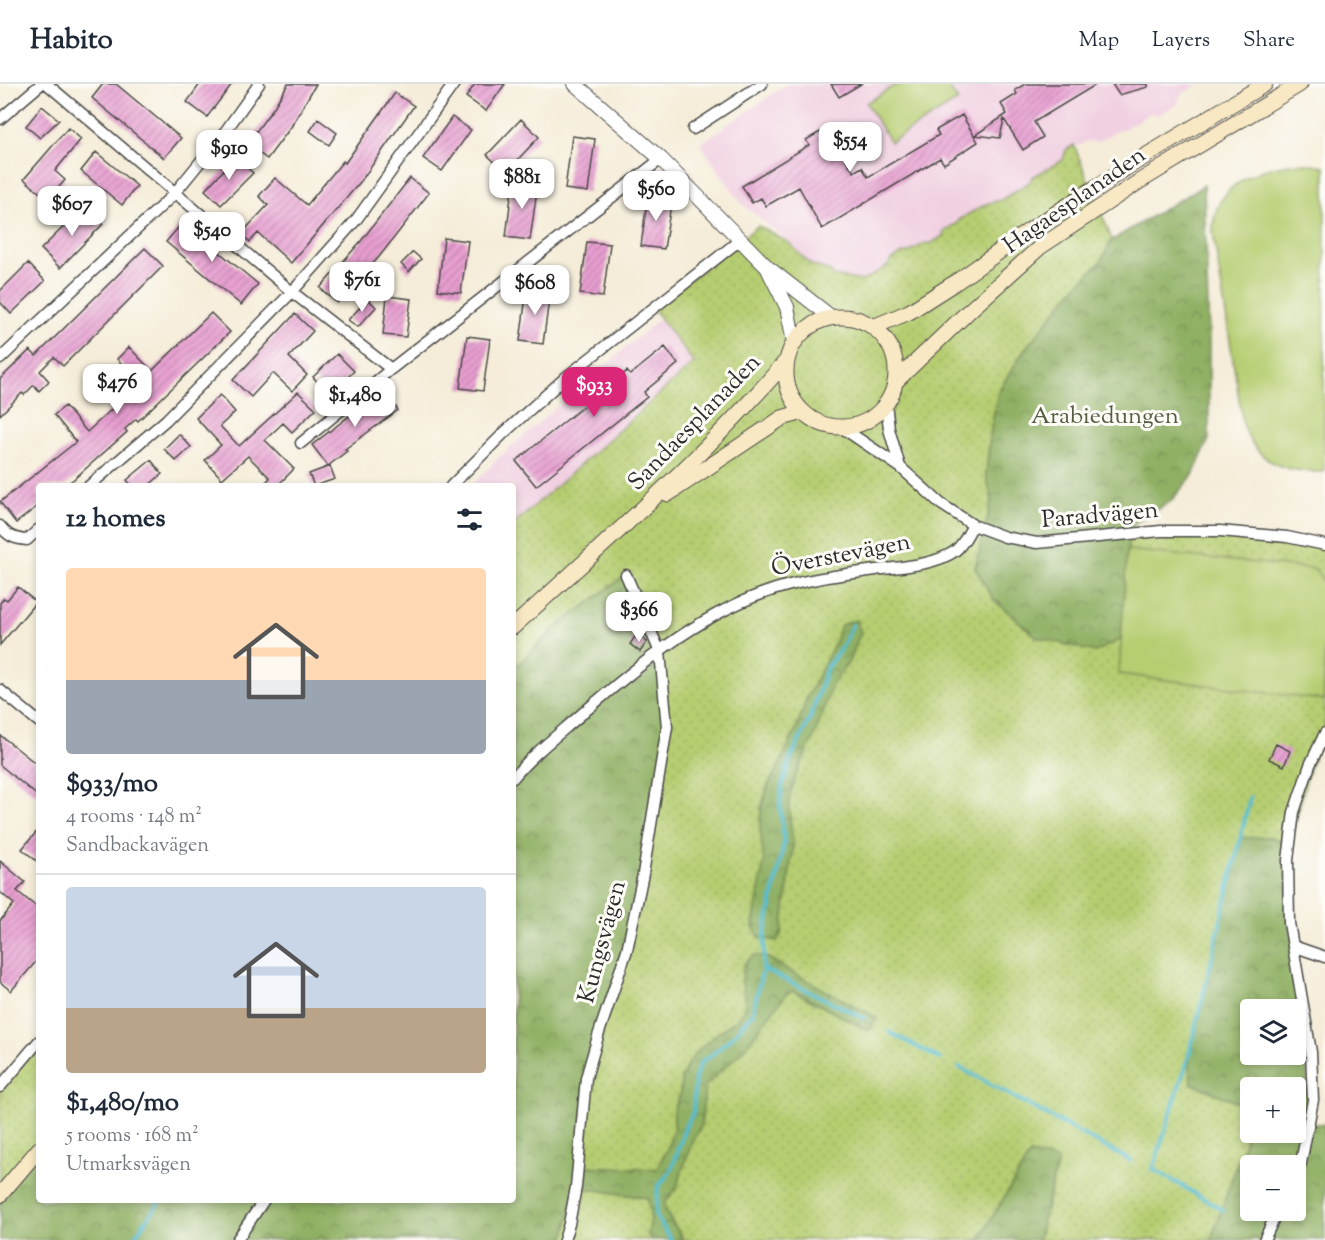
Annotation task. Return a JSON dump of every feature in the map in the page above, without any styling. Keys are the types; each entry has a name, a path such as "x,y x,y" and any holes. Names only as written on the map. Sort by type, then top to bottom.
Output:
{"main road":[{"name":"Hagaesplanaden","path":"873,327 918,306 1109,178 1265,84"},
{"name":"Hagaesplanaden","path":"895,382 1040,247 1140,181 1300,84"},
{"path":"831,317 856,318 873,327 884,337 892,350 895,362 895,382 886,403 868,420 851,426 841,427 821,423 803,412 791,396 787,386 787,360 794,342 809,326 831,317"},
{"name":"Sandaesplanaden","path":"516,624 635,516 729,424 787,360"},
{"name":"Sandaesplanaden","path":"635,516 782,418 803,412"},
{"path":"0,1194 36,1152"}],"street":[{"path":"0,119 41,84"},
{"path":"46,84 292,292 391,369"},
{"path":"0,360 174,194 228,129 260,84"},
{"path":"92,483 166,420 292,292 356,220 454,84"},
{"path":"693,129 762,84"},
{"path":"580,85 662,159 767,267 831,317"},
{"path":"301,443 391,369 662,159"},
{"path":"454,483 505,432 566,377 740,240"},
{"path":"767,267 787,307 794,342"},
{"path":"886,403 900,467"},
{"name":"Paradvägen","path":"841,427 900,467 941,504 973,525 1005,537 1037,543 1161,531 1220,531 1287,537 1325,546"},
{"name":"Överstevägen","path":"516,774 525,764 610,691 660,652 731,606 765,592 831,576 916,564 939,558 955,551 964,542 973,525"},
{"path":"0,526 6,534 19,540 27,540 36,532"},
{"name":"Kungsvägen","path":"564,1240 576,1187 586,1078 627,950 667,727 660,652 626,575"},
{"path":"0,690 36,720"},
{"path":"1303,1155 1313,1100 1311,1052 1289,923 1288,860 1294,812 1310,765 1325,733"},
{"path":"1293,946 1325,957"},
{"path":"0,1087 36,1045"},
{"path":"237,1240 262,1203"},
{"path":"1264,1240 1273,1221"}],"shaded area":[{"path":"787,84 1198,84 1180,95 1178,104 1158,115 1150,113 1098,142 1087,141 1079,146 1074,145 1066,150 1063,160 1032,177 1031,182 1001,200 986,204 961,219 945,231 943,236 930,244 925,243 863,281 833,276 830,271 811,265 788,241 741,203 700,144"},
{"path":"660,318 695,363 516,522 516,483 475,483 497,459"}],"green space":[{"path":"897,84 947,84 958,101 890,142 866,103"},
{"path":"1074,145 1112,240 1100,263 1076,286 1025,349 998,392 986,475 992,500 975,568 1128,534 1161,531 1325,545 1325,733 1310,765 1290,844 1191,1083 1240,1103 1240,1143 1244,1143 1211,1240 1038,1240 1058,1161 1030,1154 979,1240 684,1240 665,1211 665,1202 676,1189 692,1141 701,1126 704,1086 736,1053 786,993 793,991 877,1019 768,958 742,981 746,1005 738,1018 714,1036 681,1079 680,1095 674,1109 674,1127 668,1147 657,1169 578,1166 625,576 553,630 516,667 516,522 694,363 653,309 758,226 788,242 811,265 830,271 833,276 863,281 888,266 890,261 903,253 908,253 925,243 930,244 943,236 944,231 960,219 986,204 1001,200 1030,182 1032,177 1063,160 1066,150"},
{"path":"1300,163 1325,166 1324,472 1297,470 1274,463 1264,457 1249,438 1243,424 1213,232 1220,202 1229,190 1241,181 1269,168"},
{"name":"Arabiedungen","path":"1204,185 1209,336 1209,439 1193,475 1170,502 1135,523 1129,534 1121,639 1095,652 1037,637 994,600 975,568 992,500 986,475 998,392 1025,349 1076,286 1100,263 1112,240"},
{"path":"1127,550 1316,569 1325,586 1324,700 1119,674"},
{"path":"626,575 660,652 667,727 643,874 586,1078 578,1166 657,1169 668,1147 674,1127 674,1109 687,1065 714,1036 738,1018 746,1005 742,981 744,964 754,955 768,958 877,1018 869,1031 793,991 787,993 743,1050 705,1086 701,1126 692,1141 676,1189 665,1202 665,1211 684,1240 652,1240 648,1235 651,1220 648,1198 576,1187 564,1240 0,1240 0,1195 36,1153 36,1203 516,1203 516,667 553,630"},
{"path":"856,620 861,632 848,663 832,684 816,732 796,775 790,795 793,847 782,932 777,941 760,938 753,926 764,862 760,828 761,809 768,785 797,727 807,697 832,649 841,625"},
{"path":"1271,837 1290,844 1289,923 1303,999 1240,999 1240,1065 1306,1065 1306,1053 1309,1124 1325,1124 1325,1240 1211,1240 1240,1155 1240,1221 1306,1221 1306,1155 1240,1155 1244,1143 1306,1143 1306,1077 1240,1077 1240,1103 1191,1083 1189,1055 1241,838"},
{"path":"36,1045 36,1153 0,1195 0,1087"},
{"path":"1030,1154 1058,1160 1038,1240 979,1240"},
{"path":"576,1187 648,1198 651,1220 648,1235 652,1240 564,1240"}],"building":[{"path":"103,84 116,84 181,138 164,158 92,98"},
{"path":"200,84 232,84 207,117 187,102"},
{"path":"288,84 316,84 291,127 267,159 247,144"},
{"path":"475,84 505,84 486,111 466,97"},
{"path":"831,84 861,84 839,97"},
{"path":"1025,84 1097,84 1034,122 1043,137 1023,150 1004,119 1000,138 975,135 1007,114 1001,104 1017,94 1015,90"},
{"path":"1112,84 1148,84 1148,87 1119,95"},
{"path":"395,93 414,106 361,181 291,263 258,233 250,242 241,234 268,205 259,196 275,178 307,205 343,161 345,163"},
{"path":"42,106 59,120 40,138 26,126"},
{"path":"962,115 978,142 944,164 940,158 822,229 799,187 766,206 761,198 752,203 742,186 809,145 806,140 820,132 823,137 829,133 854,172 862,167 868,177 939,135 936,130"},
{"path":"452,117 471,130 442,171 423,158"},
{"path":"318,119 337,133 329,145 310,131"},
{"path":"521,119 539,137 506,172 487,155"},
{"path":"68,128 81,139 55,171 65,180 48,200 24,179"},
{"path":"572,136 595,139 588,192 565,189"},
{"path":"96,152 137,186 122,205 81,171"},
{"path":"236,157 253,173 221,205 205,190"},
{"path":"410,178 429,193 379,257 337,303 320,288 361,241"},
{"path":"513,180 538,183 530,240 506,237"},
{"path":"648,194 672,198 664,249 641,246"},
{"path":"85,206 103,224 60,268 41,249"},
{"path":"183,222 258,284 241,305 166,242"},
{"path":"444,238 468,241 461,293 438,290"},
{"path":"587,242 610,244 603,297 580,294"},
{"path":"145,248 163,266 63,366 54,357 40,371 49,381 39,391 34,385 24,395 22,393 0,415 0,379 30,350 36,356"},
{"path":"413,252 421,259 409,272 401,264"},
{"path":"28,263 45,281 11,314 0,302 0,291"},
{"path":"527,289 550,292 543,344 520,341"},
{"path":"387,296 411,299 406,337 383,335"},
{"path":"368,299 376,307 358,327 348,320"},
{"path":"211,313 230,332 138,421 136,419 125,429 127,432 74,479 68,483 36,483 36,507 16,523 0,502 76,442 54,415 65,406 87,432 140,383 117,359 129,347 152,371"},
{"path":"295,314 313,331 289,357 307,375 292,391 273,373 251,397 233,380"},
{"path":"467,336 490,339 483,391 460,388"},
{"path":"665,347 678,364 644,392 647,397 536,486 516,461 627,371 630,375"},
{"path":"337,354 354,371 330,395 313,377"},
{"path":"383,390 398,410 345,449 347,451 328,466 312,445"},
{"path":"298,392 316,409 292,432 283,423 265,440 294,469 280,483 265,483 270,478 248,456 222,479 205,460 221,445 196,418 220,395 235,412 220,426 239,446"},
{"path":"179,434 191,447 176,461 164,449"},
{"path":"151,460 162,474 152,483 130,483 127,480"},
{"path":"330,466 335,479 323,483 313,483 309,474"},
{"path":"18,587 36,602 0,645 0,603 4,598 7,600"},
{"path":"637,634 647,642 640,652 630,644"},
{"path":"0,735 36,764 36,795 0,765"},
{"path":"1276,744 1290,751 1284,766 1269,759"},
{"path":"36,833 36,861 22,849"},
{"path":"0,861 25,882 17,891 36,907 36,962 11,991 0,982 0,921 14,904 0,892"}],"waterway":[{"path":"671,1240 656,1216 658,1187 671,1170 686,1125 693,1113 695,1078 701,1062 732,1037 752,1014 763,969 765,934 784,843 780,803 782,786 790,760 810,718 827,667 844,644 852,625"},
{"path":"1223,1210 1153,1169 1189,1055 1250,797"},
{"path":"763,969 864,1018"},
{"path":"889,1032 940,1059"},
{"path":"959,1067 1131,1161"},
{"path":"132,1240 159,1203"}]}
